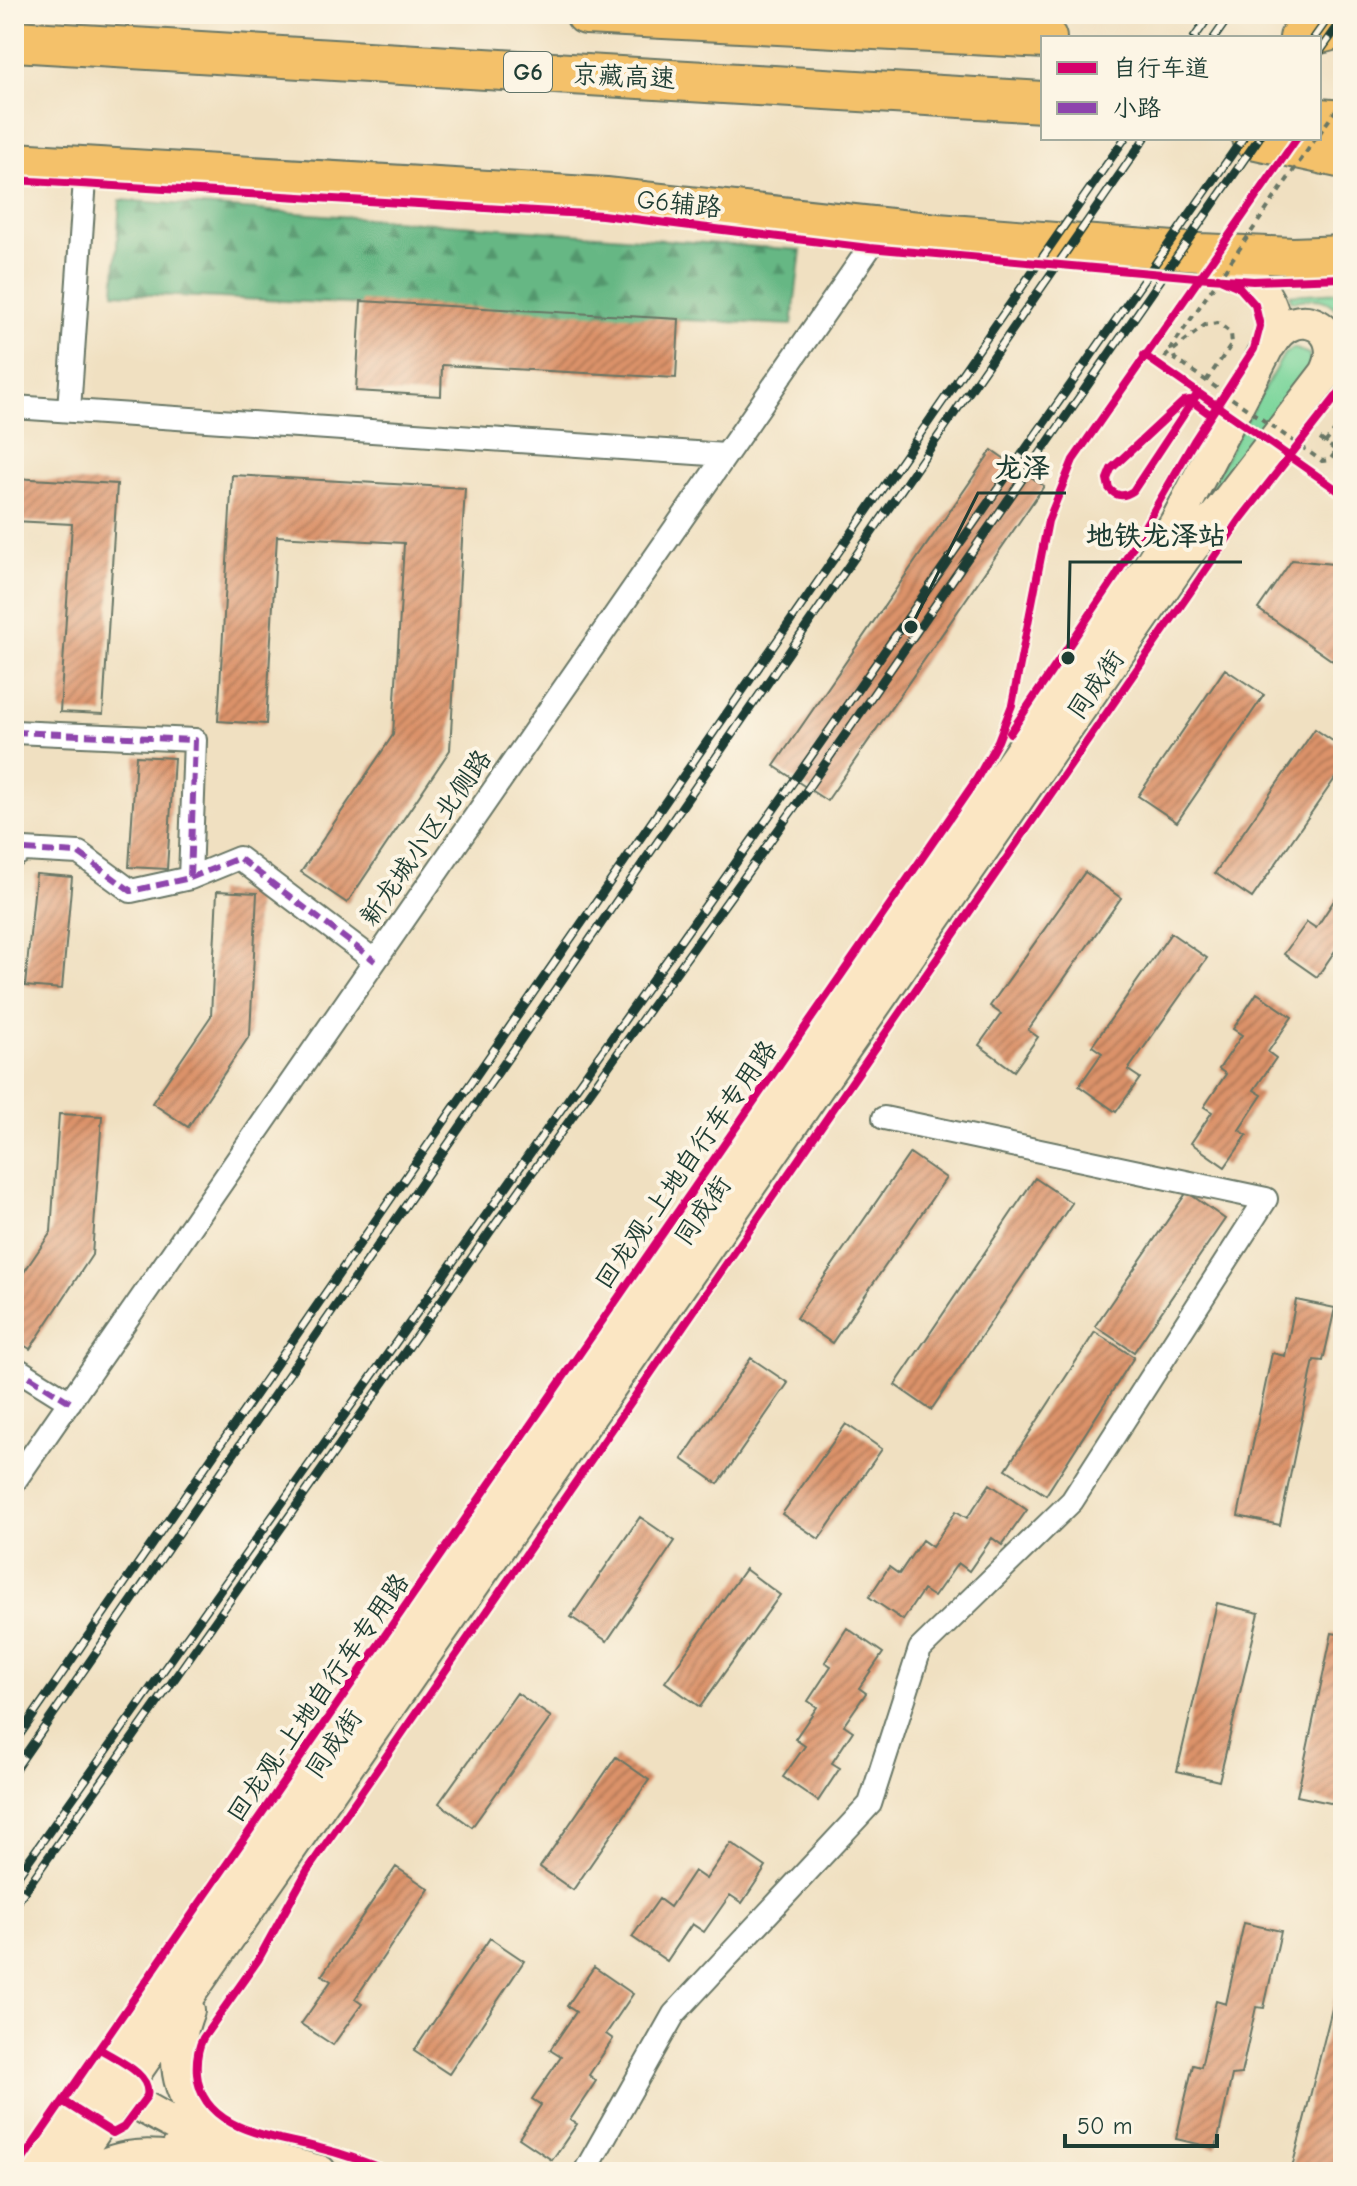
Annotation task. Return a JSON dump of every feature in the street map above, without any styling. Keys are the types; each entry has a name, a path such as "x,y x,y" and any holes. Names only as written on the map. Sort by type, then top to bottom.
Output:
{"highway":[{"path":"586,14 1041,38"},
{"path":"741,23 780,14"},
{"path":"1308,36 1343,27"},
{"name":"京藏高速","path":"14,41 1041,102"},
{"path":"1321,52 1343,54"},
{"path":"1321,119 1343,121"},
{"path":"1261,140 1343,158"}],"main road":[{"name":"G6辅路","path":"14,161 606,196 884,227 1221,274 1293,256 1343,254"},
{"name":"同成街","path":"66,2172 104,2096 1176,523 1270,344 1275,328 1273,312 1221,274"},
{"path":"1270,344 1284,326 1295,322 1306,321 1325,331 1331,340 1333,352 1330,366 1321,381"},
{"name":"同成街","path":"37,2172 104,2096 226,1940 1184,558 1343,351"},
{"path":"226,1940 191,2002 180,2035 177,2064 183,2090 197,2115 222,2137 238,2166"},
{"path":"104,2096 139,2107 191,2132 238,2166"},
{"path":"90,2172 115,2160 146,2156 320,2172"}],"street":[{"path":"69,410 86,165"},
{"name":"新龙城小区北侧路","path":"14,1482 884,227"},
{"path":"14,407 725,455"},
{"path":"14,732 195,740 190,878"},
{"path":"14,856 24,850 79,853 131,891 190,878 239,858 375,961"},
{"path":"587,2168 674,2014 870,1804 920,1649 1072,1501 1266,1199 884,1118"},
{"path":"14,1367 70,1402"}],"path":[{"path":"1321,132 1343,100"},
{"path":"1315,140 1171,348 1175,359 1322,461 1330,460 1343,442"},
{"path":"1206,381 1232,344 1231,333 1223,325 1205,325 1166,356 1163,364 1212,401"},
{"path":"1155,363 1212,401"},
{"path":"1212,401 1234,381"},
{"path":"1190,405 1198,393"},
{"path":"1337,451 1325,443 1343,420"},
{"path":"1294,449 1303,438"}],"green space":[{"path":"120,200 801,250 792,325 114,293"},
{"path":"1343,292 1343,317 1326,302 1314,299 1292,301 1289,295"},
{"path":"1293,348 1309,354 1311,365 1303,385 1190,529 1231,447 1284,354"}],"building":[{"path":"361,301 679,319 676,378 442,365 441,396 356,391"},
{"path":"992,450 1044,486 827,801 774,766"},
{"path":"232,475 465,488 450,750 347,903 301,872 393,735 404,543 277,536 266,724 218,721"},
{"path":"14,478 117,484 103,714 60,712 72,524 14,521"},
{"path":"1292,560 1343,565 1343,668 1258,609"},
{"path":"1225,669 1264,695 1177,822 1138,796"},
{"path":"1315,729 1343,748 1343,767 1252,898 1215,873"},
{"path":"136,756 174,758 167,869 129,867"},
{"path":"1085,872 1121,898 1028,1030 1038,1037 1014,1071 979,1045 1001,1014 990,1006"},
{"path":"36,874 72,877 62,989 25,986"},
{"path":"217,891 257,893 250,1035 188,1127 152,1103 211,1016"},
{"path":"1337,896 1343,900 1343,948 1339,945 1317,977 1284,954 1307,922 1316,928"},
{"path":"1171,933 1207,958 1128,1070 1140,1078 1116,1112 1079,1086 1102,1053 1092,1046"},
{"path":"1257,993 1292,1017 1268,1052 1276,1058 1254,1090 1262,1095 1239,1130 1247,1135 1225,1167 1191,1143 1212,1112 1204,1107 1226,1074 1219,1069 1242,1035 1233,1029"},
{"path":"59,1114 102,1116 92,1255 30,1349 14,1339 14,1287 51,1232"},
{"path":"910,1153 946,1178 832,1343 796,1318"},
{"path":"1035,1178 1072,1203 931,1410 895,1385"},
{"path":"1187,1192 1225,1219 1134,1352 1095,1326"},
{"path":"1296,1300 1335,1308 1323,1361 1314,1360 1280,1525 1238,1516 1272,1353 1285,1356"},
{"path":"1095,1332 1134,1357 1046,1495 1006,1469"},
{"path":"751,1358 788,1383 718,1484 682,1459"},
{"path":"846,1424 882,1449 819,1539 782,1514"},
{"path":"990,1484 1027,1510 1002,1545 992,1538 969,1571 958,1563 934,1597 923,1590 903,1620 869,1597 889,1567 899,1574 922,1540 932,1547 956,1511 967,1518"},
{"path":"640,1517 675,1541 607,1641 571,1617"},
{"path":"745,1569 780,1595 700,1707 665,1682"},
{"path":"1217,1603 1259,1613 1219,1781 1177,1771"},
{"path":"847,1628 883,1653 859,1688 866,1693 844,1725 853,1731 832,1763 840,1768 818,1801 783,1777 805,1746 795,1739 817,1707 808,1701 831,1666 825,1662"},
{"path":"1332,1633 1343,1635 1343,1793 1340,1805 1297,1796"},
{"path":"517,1693 551,1717 472,1827 439,1803"},
{"path":"616,1757 649,1780 573,1890 540,1867"},
{"path":"731,1843 766,1867 742,1903 730,1895 704,1932 692,1924 667,1961 632,1937 659,1899 670,1907 694,1871 706,1879"},
{"path":"396,1867 429,1889 355,1999 362,2004 333,2045 301,2024 331,1981 322,1975"},
{"path":"1244,1923 1281,1931 1264,2008 1256,2007 1241,2074 1232,2075 1216,2148 1176,2139 1193,2065 1201,2067 1216,2001 1226,2004"},
{"path":"490,1938 524,1961 449,2074 414,2051"},
{"path":"594,1967 633,1994 606,2034 613,2039 589,2075 596,2081 570,2120 577,2124 552,2160 519,2138 541,2105 532,2099 561,2057 550,2050 576,2012 567,2006"},
{"path":"1342,1969 1343,2155 1339,2172 1291,2172"}],"railway":[{"path":"1195,36 1211,14"},
{"path":"1215,36 1231,14"},
{"path":"1315,36 1331,14"},
{"path":"1321,50 1343,19"},
{"path":"14,1743 1124,140"},
{"path":"14,1771 1144,140"},
{"path":"14,1881 791,785 1242,140"},
{"path":"14,1906 511,1202 804,794 1258,140"}],"marked path":[{"path":"14,732 195,740 190,878 131,891 79,853 24,850 14,856"},
{"path":"190,878 239,858 375,961"},
{"path":"14,1367 70,1402"}],"cycle path":[{"name":"回龙观-上地自行车专用路","path":"14,2172 976,780 998,741 1012,705 1048,521 1073,460 1296,140"},
{"path":"14,180 602,215 869,248 1196,277 1253,281 1343,278"},
{"path":"1010,733 1116,576 1194,441 1254,349 1260,326 1255,305 1239,287 1218,278"},
{"path":"1144,355 1343,494"},
{"path":"389,2172 337,2153 262,2135 226,2120 212,2108 202,2093 197,2065 203,2038 258,1960 307,1871 1240,520 1343,388"},
{"path":"1198,393 1133,491 1120,495 1109,488 1107,479 1111,469 1184,401 1190,400 1211,415"},
{"path":"64,2102 113,2133 124,2127 147,2096 147,2088 139,2074 100,2049"}],"place":[{"name":"龙泽","path":"911,627"},
{"name":"地铁龙泽站","path":"1068,658"}]}
